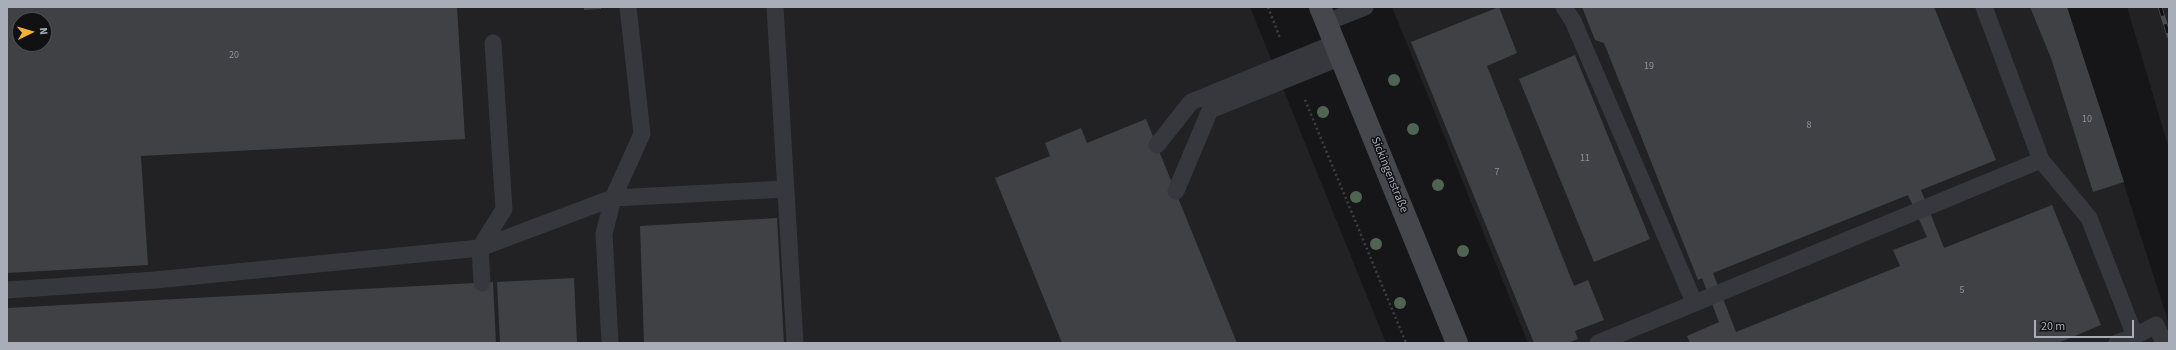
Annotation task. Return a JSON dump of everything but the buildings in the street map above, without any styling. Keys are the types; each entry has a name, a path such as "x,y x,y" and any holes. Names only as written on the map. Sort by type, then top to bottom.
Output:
{"main road":[{"name":"Sickingenstraße","path":"1324,15 1457,343"}],"lane":[{"path":"610,343 604,234 613,198 642,134 628,7"},
{"path":"775,7 795,343"},
{"path":"1324,15 1365,7"},
{"path":"1564,7 1573,21 1694,302"},
{"path":"1984,7 2040,160 2090,218 2135,336"},
{"path":"482,282 480,248 504,209 493,43"},
{"path":"1176,191 1210,110 1292,69 1338,50"},
{"path":"1157,145 1191,102 1292,69"},
{"path":"1598,343 2040,160"},
{"path":"7,290 155,280 480,248 613,198 786,189"},
{"path":"2117,343 2156,325 2164,343"}],"path":[{"path":"1268,7 1292,69 1406,343"}],"shaded area":[{"path":"7,7 1250,7 1386,343 7,343"},
{"path":"1392,7 2067,7 2169,324 2169,343 1528,343"},
{"path":"2127,7 2169,7 2169,149"}],"railway":[{"path":"2160,7 2169,36"}]}
